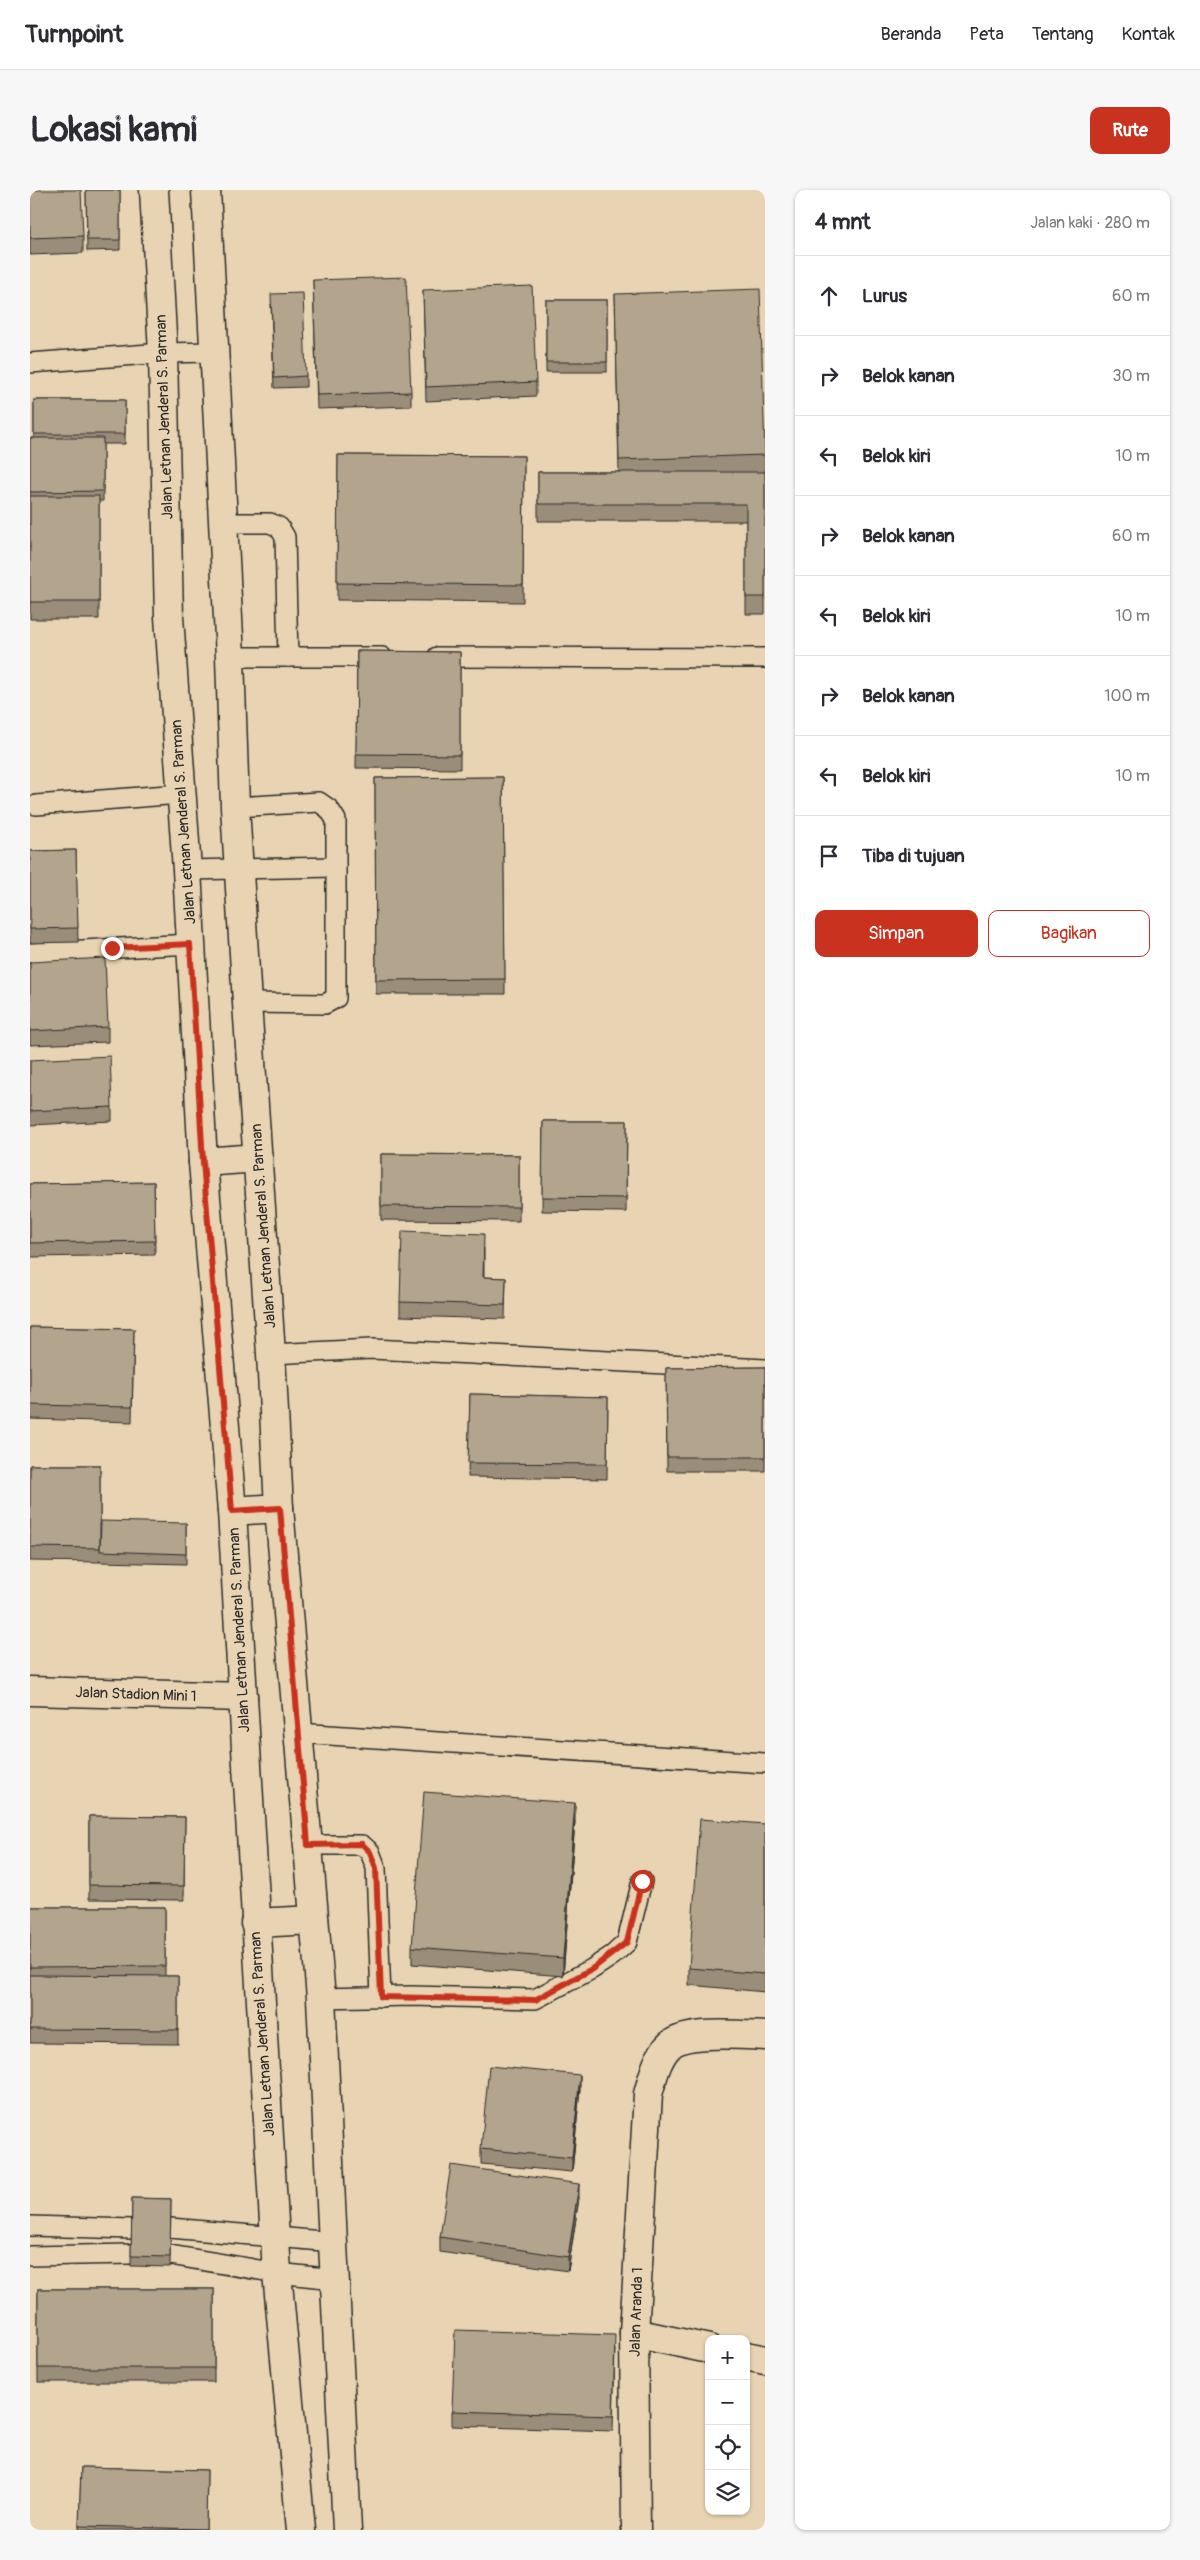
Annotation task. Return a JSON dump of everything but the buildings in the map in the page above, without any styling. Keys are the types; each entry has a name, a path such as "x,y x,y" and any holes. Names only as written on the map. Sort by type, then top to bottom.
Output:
{"street":[{"name":"Jalan Letnan Jenderal S. Parman","path":"154,190 163,353 169,617 187,870 203,1162 232,1511 277,2273 301,2530"},
{"name":"Jalan Letnan Jenderal S. Parman","path":"206,190 230,657 235,807 272,1354 280,1508 320,1998 334,2242 347,2530"},
{"path":"203,1162 258,1158"},
{"path":"232,1511 280,1508"},
{"name":"Jalan Stadion Mini 1","path":"30,1691 243,1697"},
{"path":"255,1923 314,1920"},
{"name":"Jalan Aranda 1","path":"636,2530 634,2333 648,2094 656,2066 671,2044 697,2036 725,2033 765,2036"},
{"path":"634,2333 705,2347"},
{"path":"750,2357 765,2360"}],"lane":[{"path":"30,363 163,353 213,352"},
{"path":"223,522 270,522 280,527 285,537 288,657"},
{"path":"230,657 397,657"},
{"path":"417,657 765,658"},
{"path":"36,805 181,794"},
{"path":"235,807 319,802 329,809 336,820 336,998 326,1004 247,1003"},
{"path":"187,870 336,867"},
{"path":"30,953 190,944"},
{"path":"272,1354 372,1349 765,1369"},
{"path":"298,1733 765,1763"},
{"path":"308,1845 362,1844 370,1852 376,1868 381,1997"},
{"path":"320,1998 381,1997 535,2000 592,1969 627,1942 642,1881"},
{"path":"30,2226 132,2229"},
{"path":"170,2228 334,2242"},
{"path":"30,2256 131,2254"},
{"path":"170,2255 277,2273 335,2279"}],"route":[{"path":"112,948 160,944 190,944 203,1162 232,1511 280,1508 308,1845 362,1844 370,1852 376,1868 381,1997 411,1996 535,2000 564,1986 592,1969 613,1955 627,1942 642,1881"}]}
